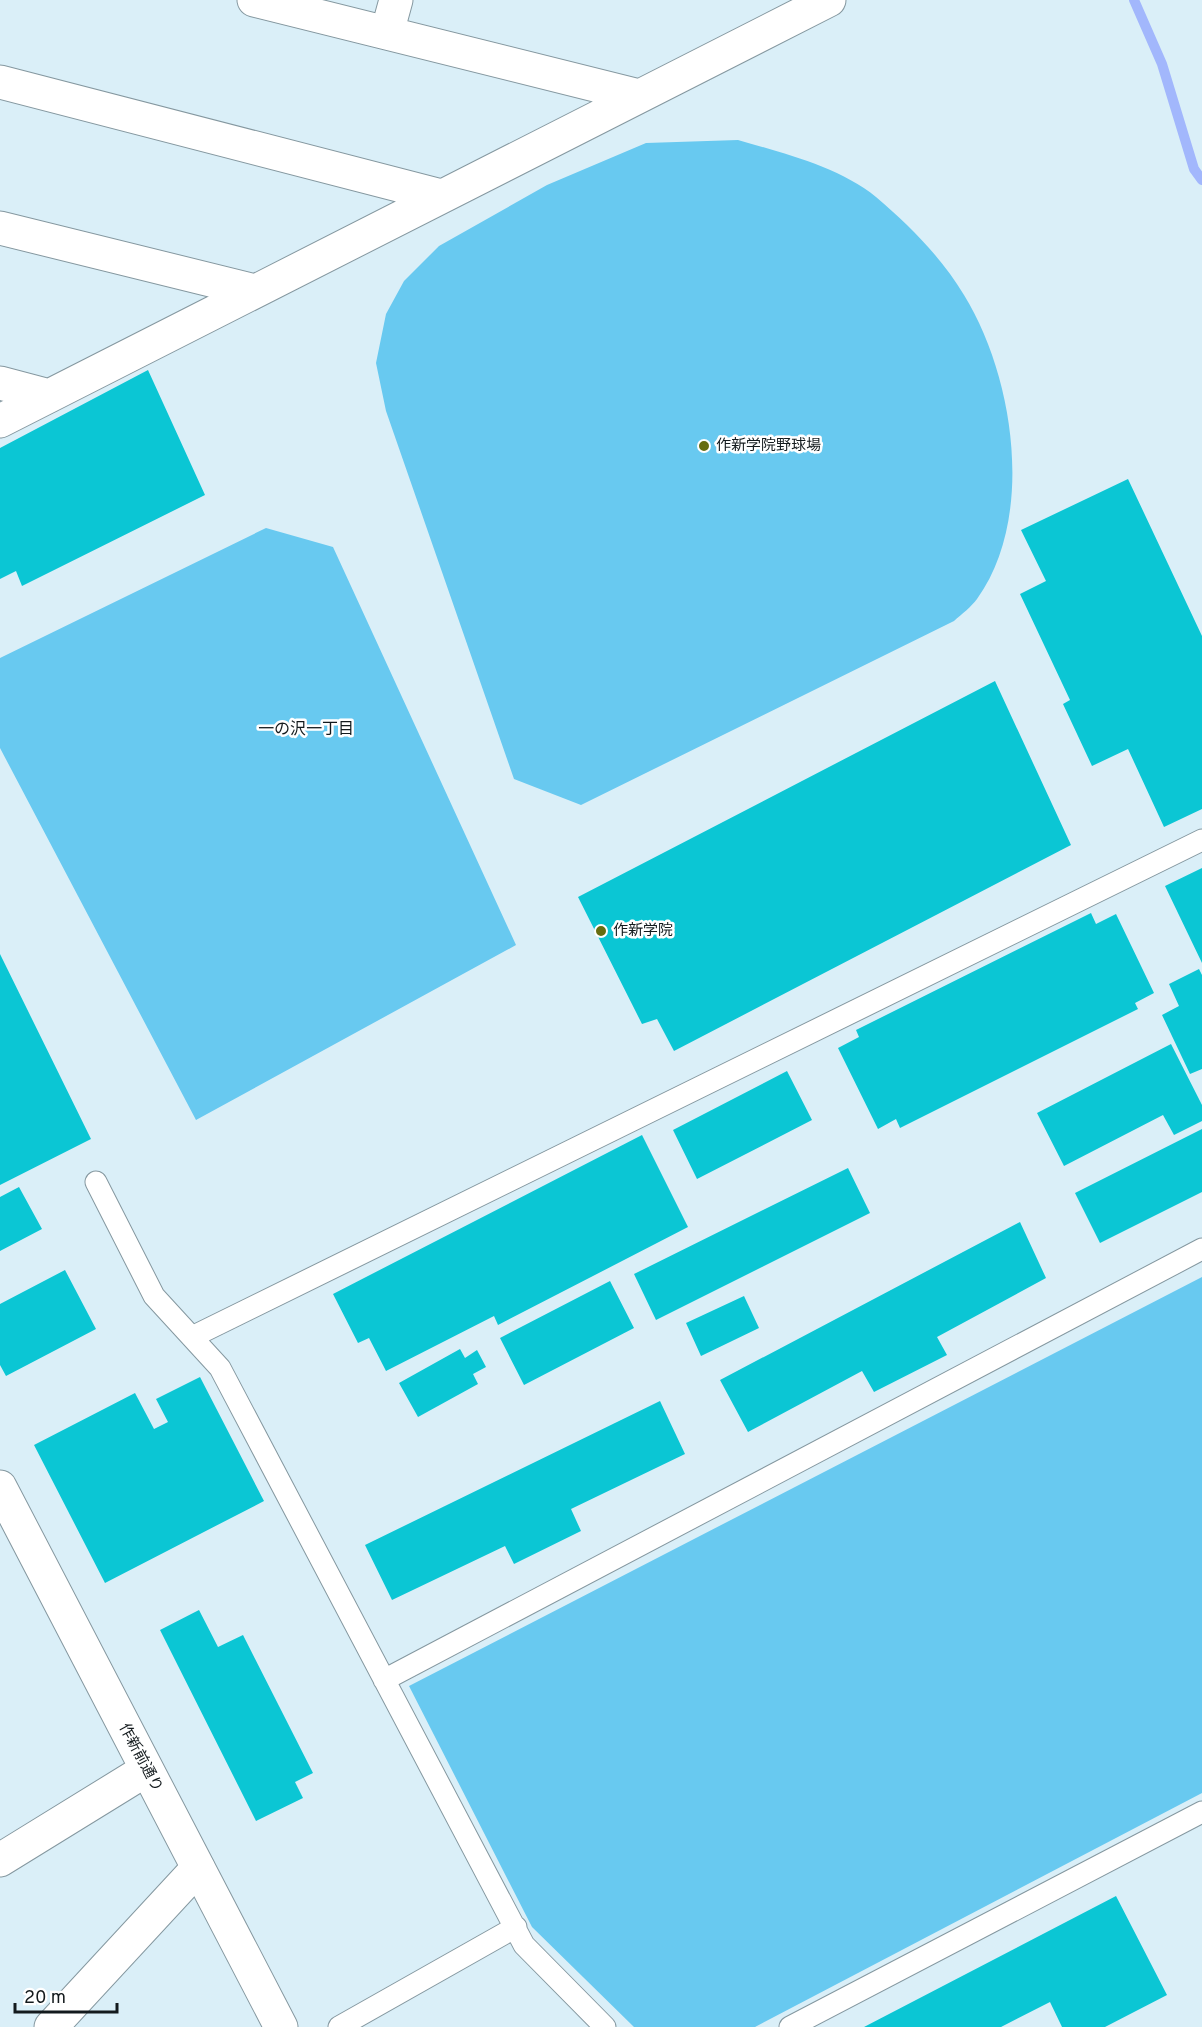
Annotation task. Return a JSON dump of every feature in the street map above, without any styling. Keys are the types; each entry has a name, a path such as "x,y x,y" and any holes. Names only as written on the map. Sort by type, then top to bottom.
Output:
{"street":[{"path":"254,0 639,96"},
{"path":"387,33 396,0"},
{"path":"0,421 827,0"},
{"path":"0,82 441,196"},
{"path":"0,228 255,291"},
{"path":"0,382 49,396"},
{"name":"作新前通り","path":"0,1487 281,2027"},
{"path":"0,1860 146,1770"},
{"path":"51,2027 198,1868"}],"lane":[{"path":"192,1337 1202,840"},
{"path":"96,1182 154,1296 220,1368 524,1946 605,2027"},
{"path":"384,1680 1202,1249"},
{"path":"790,2027 1202,1812"},
{"path":"339,2027 516,1927"}],"shaded area":[{"name":"作新学院野球場","path":"738,140 810,162 861,186 913,231 955,281 981,328 995,365 1006,405 1011,447 1012,488 1007,528 995,566 977,599 954,621 581,805 514,779 386,411 376,363 386,314 404,281 439,246 547,185 646,143"},
{"path":"266,528 333,547 516,945 196,1120 0,748 0,658"},
{"path":"1202,1277 1202,1793 755,2027 634,2027 532,1927 409,1686"}],"building":[{"path":"148,370 205,495 22,586 16,571 0,579 0,448"},
{"path":"1128,479 1202,636 1202,809 1164,827 1128,749 1092,766 1063,704 1070,700 1020,594 1046,581 1021,530"},
{"path":"995,681 1071,845 674,1051 657,1019 642,1024 578,897"},
{"path":"1202,868 1202,963 1165,886"},
{"path":"1091,913 1096,924 1116,914 1154,993 1135,1003 1138,1009 900,1128 896,1119 878,1129 838,1048 859,1037 856,1030"},
{"path":"0,954 91,1139 0,1185"},
{"path":"1199,969 1202,975 1202,1069 1190,1074 1162,1015 1179,1006 1169,984"},
{"path":"1171,1044 1202,1105 1202,1121 1174,1135 1163,1115 1064,1166 1037,1113"},
{"path":"787,1071 812,1120 697,1179 673,1130"},
{"path":"1202,1129 1202,1192 1100,1243 1075,1193"},
{"path":"642,1135 688,1227 498,1325 494,1316 386,1371 369,1338 358,1343 333,1294"},
{"path":"848,1168 870,1213 656,1320 634,1274"},
{"path":"19,1187 42,1229 0,1251 0,1197"},
{"path":"1020,1222 1046,1278 937,1337 947,1355 874,1392 862,1371 748,1432 720,1380"},
{"path":"65,1270 96,1329 6,1376 0,1365 0,1304"},
{"path":"610,1281 634,1328 524,1385 500,1338"},
{"path":"744,1296 759,1328 701,1356 686,1323"},
{"path":"460,1349 465,1358 477,1350 486,1367 473,1374 478,1384 418,1417 399,1383"},
{"path":"200,1377 264,1501 105,1583 34,1445 135,1393 154,1429 168,1422 156,1399"},
{"path":"660,1401 685,1454 571,1509 581,1531 514,1564 505,1546 392,1600 365,1545"},
{"path":"199,1610 218,1647 243,1635 313,1773 295,1782 303,1798 256,1821 160,1630"},
{"path":"1116,1896 1167,1995 1105,2027 1062,2027 1050,2002 1001,2027 864,2027"}],"waterway":[{"path":"1134,0 1162,64 1194,169 1202,180"}],"place":[{"name":"作新学院野球場","path":"704,446"},
{"name":"作新学院","path":"601,931"}],"district":[{"name":"一の沢一丁目","path":"306,730"}]}
